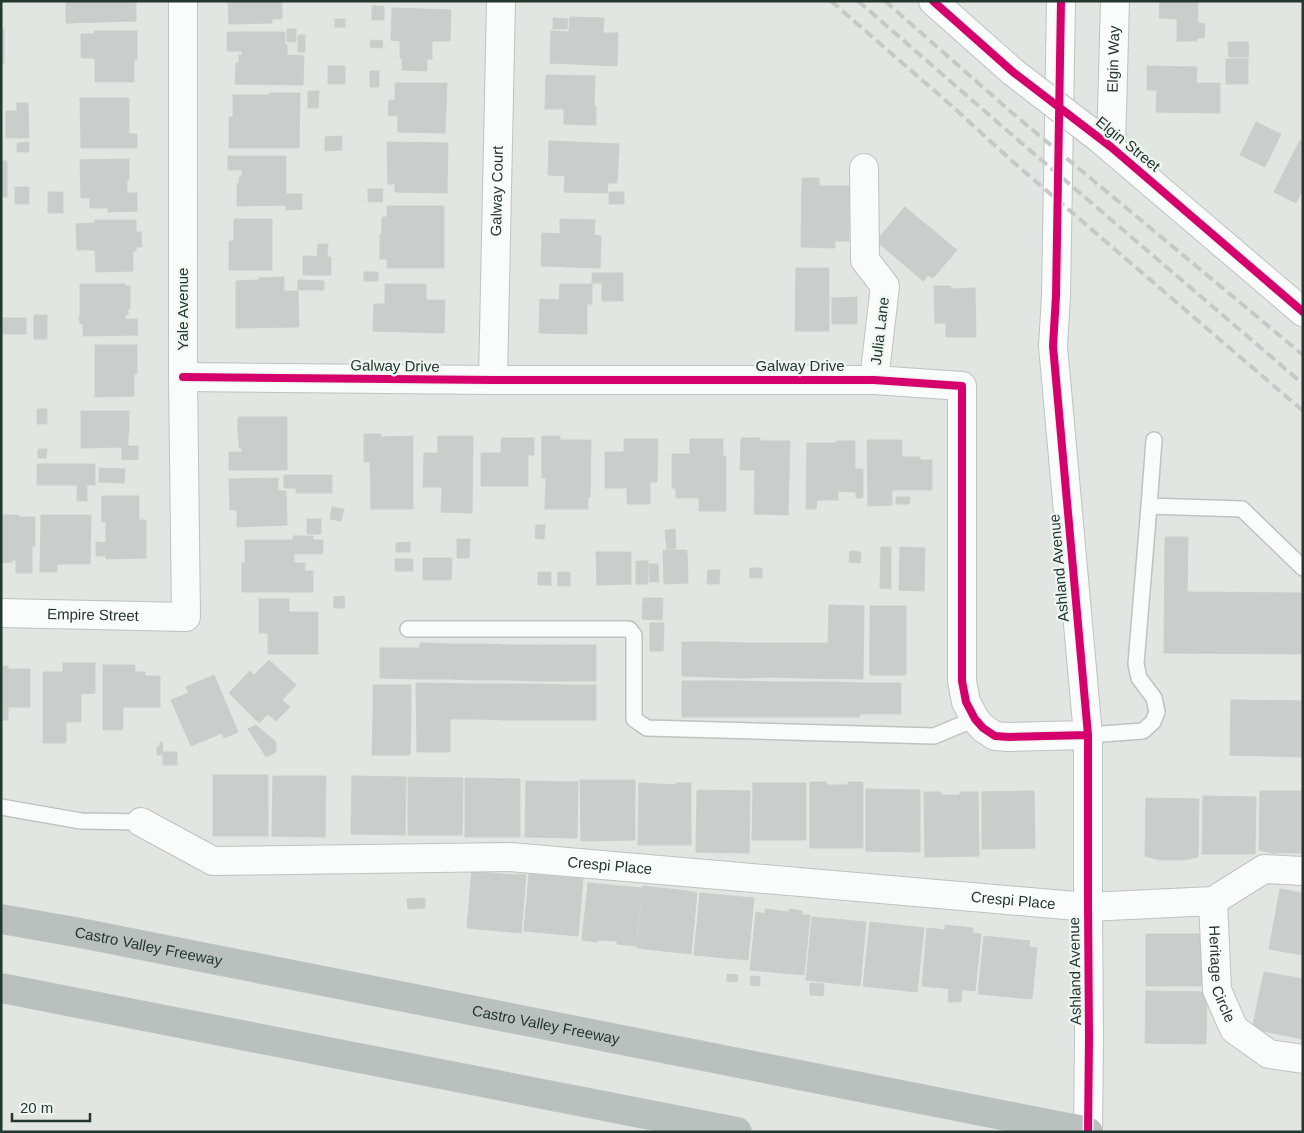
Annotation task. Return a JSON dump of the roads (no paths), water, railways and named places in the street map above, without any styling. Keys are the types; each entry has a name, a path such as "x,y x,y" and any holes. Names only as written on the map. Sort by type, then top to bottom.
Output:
{"highway":[{"name":"Castro Valley Freeway","path":"1,919 1089,1132"},
{"path":"1,988 737,1132"}],"street":[{"name":"Yale Avenue","path":"183,1 182,377 186,617"},
{"name":"Galway Court","path":"493,380 501,1"},
{"name":"Elgin Street","path":"933,1 1014,72 1106,143 1303,312"},
{"name":"Ashland Avenue","path":"1061,1 1056,296 1053,346 1088,735 1089,1132"},
{"name":"Elgin Way","path":"1106,143 1115,1"},
{"name":"Julia Lane","path":"864,168 865,260 885,286 874,380"},
{"name":"Galway Drive","path":"182,377 493,380 874,380 962,386 962,682 966,702 975,719 983,728 995,736 1088,735"},
{"name":"Empire Street","path":"1,613 186,617"},
{"name":"Crespi Place","path":"140,822 213,861 510,856 1088,907"},
{"path":"1088,907 1213,901 1264,869 1303,871"},
{"name":"Heritage Circle","path":"1213,901 1217,990 1234,1029 1269,1054 1303,1059"}],"lane":[{"path":"1088,735 1143,731 1153,722 1157,712 1154,698 1139,678 1136,664 1154,440"},
{"path":"1149,506 1242,509 1303,568"},
{"path":"408,630 629,629 634,636 634,719 647,728 934,736 975,719"},
{"path":"1,807 81,821 140,822"}],"railway":[{"path":"831,1 1012,161 1303,411"},
{"path":"858,1 1303,384"},
{"path":"885,1 1011,112 1303,355"}]}
